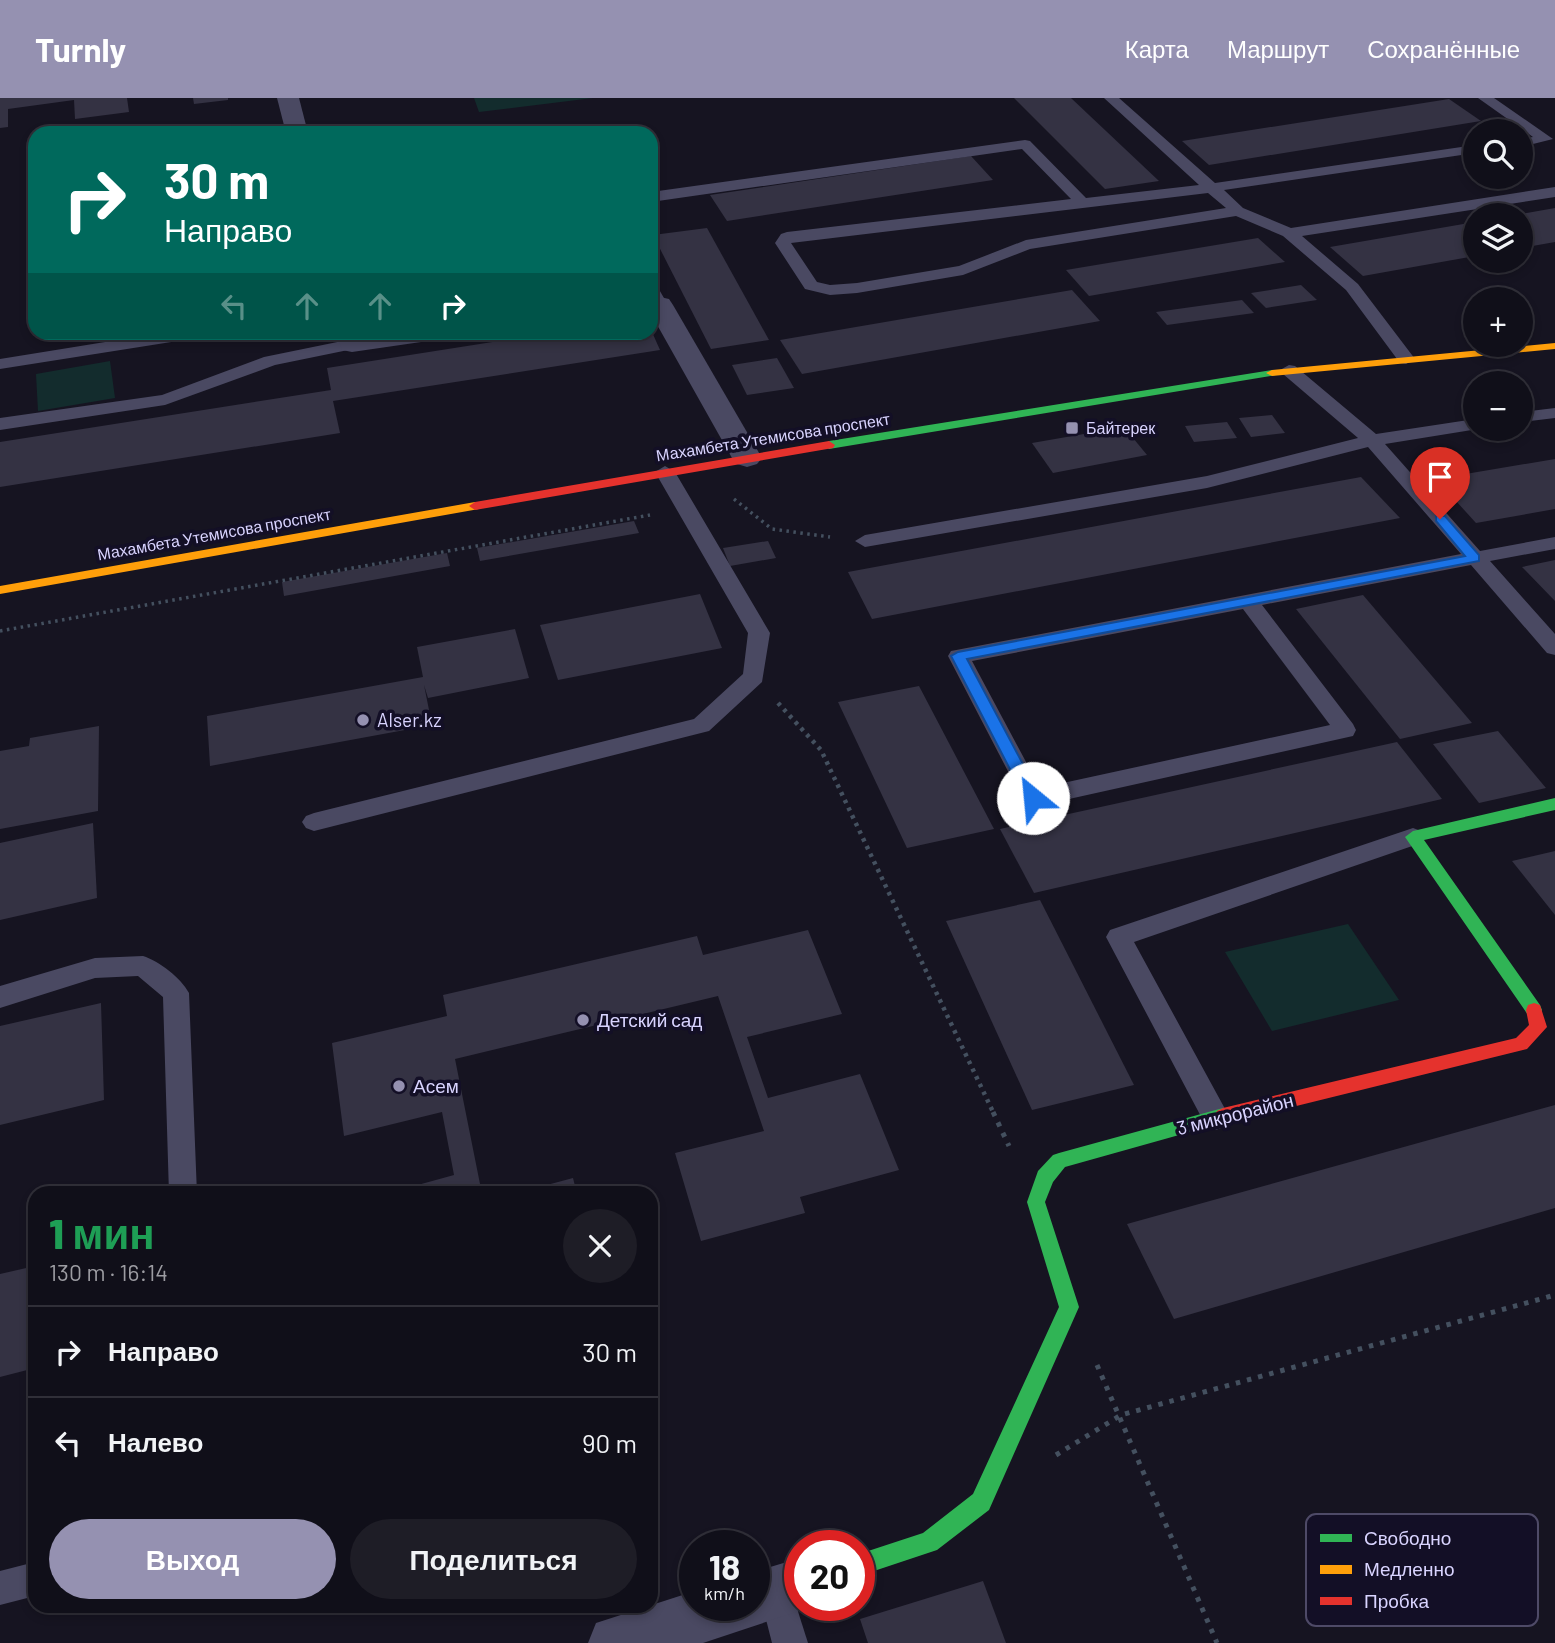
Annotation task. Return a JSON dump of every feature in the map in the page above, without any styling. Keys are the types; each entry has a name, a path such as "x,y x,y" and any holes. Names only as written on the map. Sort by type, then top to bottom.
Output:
{"street":[{"path":"288,98 295,126"},
{"path":"658,307 747,458"},
{"name":"Махамбета Утемисова проспект","path":"0,590 747,458 1289,370 1555,346"},
{"path":"1413,837 1555,804"},
{"name":"3 микрорайон","path":"1036,1202 1045,1177 1059,1161 1216,1118 1521,1044 1538,1027 1533,1005 1413,837"},
{"path":"875,1560 929,1542 981,1502 1069,1307 1036,1202"},
{"path":"616,1643 685,1621"}],"lane":[{"path":"1111,98 1238,211 1289,233 1352,287 1406,359"},
{"path":"1485,98 1551,142"},
{"path":"1533,143 1551,142"},
{"path":"658,196 1025,144 1080,200"},
{"path":"1238,211 1026,245 963,270 830,290 811,286 783,243 787,237 1080,200 1209,188 1463,151"},
{"path":"1289,233 1555,192"},
{"path":"0,364 152,340"},
{"path":"0,424 165,400 270,360 344,340"},
{"path":"1289,370 1372,440 1555,648"},
{"path":"1533,416 1555,413"},
{"path":"865,541 1207,482 1372,440 1463,426"},
{"path":"314,821 701,725 754,677 759,633 665,472"},
{"path":"1248,601 1345,730 1033,798 958,656 1474,558 1555,543"},
{"path":"1216,1118 1119,937 1413,837"},
{"path":"0,998 95,968 143,966 176,993 183,1186"},
{"path":"0,1588 28,1581"},
{"path":"770,1601 790,1643"}],"path":[{"path":"734,499 772,529 865,541"},
{"path":"754,677 821,750 1036,1202"},
{"path":"1051,1458 1121,1415 1555,1295"},
{"path":"1069,1307 1121,1415 1217,1643"}],"green space":[{"path":"474,98 593,98 479,112"},
{"path":"110,361 115,398 38,411 36,374"},
{"path":"1348,924 1399,1000 1272,1031 1225,952"}],"building":[{"path":"0,98 127,98 129,112 75,119 74,100 8,109 8,127 0,128"},
{"path":"193,98 228,98 228,100 194,104"},
{"path":"1014,98 1071,98 1159,181 1105,189"},
{"path":"1449,99 1478,119 1463,119 1463,124 1209,165 1182,141"},
{"path":"971,156 993,180 727,221 710,195"},
{"path":"1555,208 1555,242 1533,246 1533,212"},
{"path":"1463,224 1463,258 1363,276 1330,247"},
{"path":"707,228 769,340 711,349 658,245 658,234"},
{"path":"1258,238 1285,262 1089,296 1066,270"},
{"path":"1301,285 1317,300 1266,308 1251,293"},
{"path":"1072,290 1100,321 802,374 780,340"},
{"path":"1242,300 1254,313 1167,325 1156,312"},
{"path":"506,340 656,340 660,350 333,401 340,433 0,487 0,442 331,390 327,368"},
{"path":"777,358 794,388 747,395 732,365"},
{"path":"1272,415 1285,433 1251,437 1239,418"},
{"path":"1227,422 1237,438 1194,442 1185,426"},
{"path":"1124,427 1147,455 1053,473 1032,443"},
{"path":"1555,459 1555,509 1476,523 1436,479"},
{"path":"1361,477 1400,518 872,619 848,572"},
{"path":"634,521 639,533 480,561 477,548"},
{"path":"768,541 776,558 730,566 723,548"},
{"path":"447,553 450,566 284,596 282,582"},
{"path":"1555,560 1555,601 1522,567"},
{"path":"700,594 722,648 558,680 540,625"},
{"path":"1363,595 1472,723 1400,739 1296,609"},
{"path":"515,629 529,678 428,698 424,685 432,725 210,766 207,716 423,677 417,647"},
{"path":"919,686 994,829 907,848 838,702"},
{"path":"99,726 98,811 0,829 0,751 29,746 30,738"},
{"path":"1498,731 1546,788 1479,803 1433,744"},
{"path":"1397,742 1442,799 1034,893 1000,829"},
{"path":"93,823 97,898 0,920 0,843"},
{"path":"1555,851 1555,915 1512,861"},
{"path":"1040,900 1134,1085 1032,1110 946,921"},
{"name":"Асем","path":"808,930 842,1014 747,1037 768,1098 860,1074 899,1170 800,1197 805,1213 701,1241 675,1153 764,1131 718,996 455,1059 480,1186 414,1186 454,1175 442,1112 344,1136 332,1043 447,1016 443,995 697,936 703,955"},
{"path":"101,1003 104,1100 0,1125 0,1026"},
{"path":"1555,1105 1555,1208 1174,1319 1127,1224"},
{"path":"573,1178 575,1186 543,1186"},
{"path":"28,1268 28,1370 0,1377 0,1274"},
{"path":"983,1581 1006,1643 868,1643 861,1621 875,1621 875,1614"}],"traffic: fast":[{"path":"829,445 1272,373"},
{"path":"1534,1010 1413,837 1555,804"},
{"path":"875,1560 929,1542 981,1502 1069,1307 1036,1202 1045,1177 1059,1161 1223,1116"}],"traffic: slow":[{"path":"1272,373 1555,346"},
{"path":"0,590 475,506"}],"traffic: jam":[{"path":"475,506 829,445"},
{"path":"1223,1116 1521,1044 1538,1027 1534,1010"}],"place":[{"name":"Байтерек","path":"1072,428"},
{"name":"Alser.kz","path":"363,720"},
{"name":"Детский сад","path":"583,1020"},
{"name":"Асем","path":"399,1086"}],"route":[{"path":"1033,798 958,656 1474,558 1440,519"}]}
